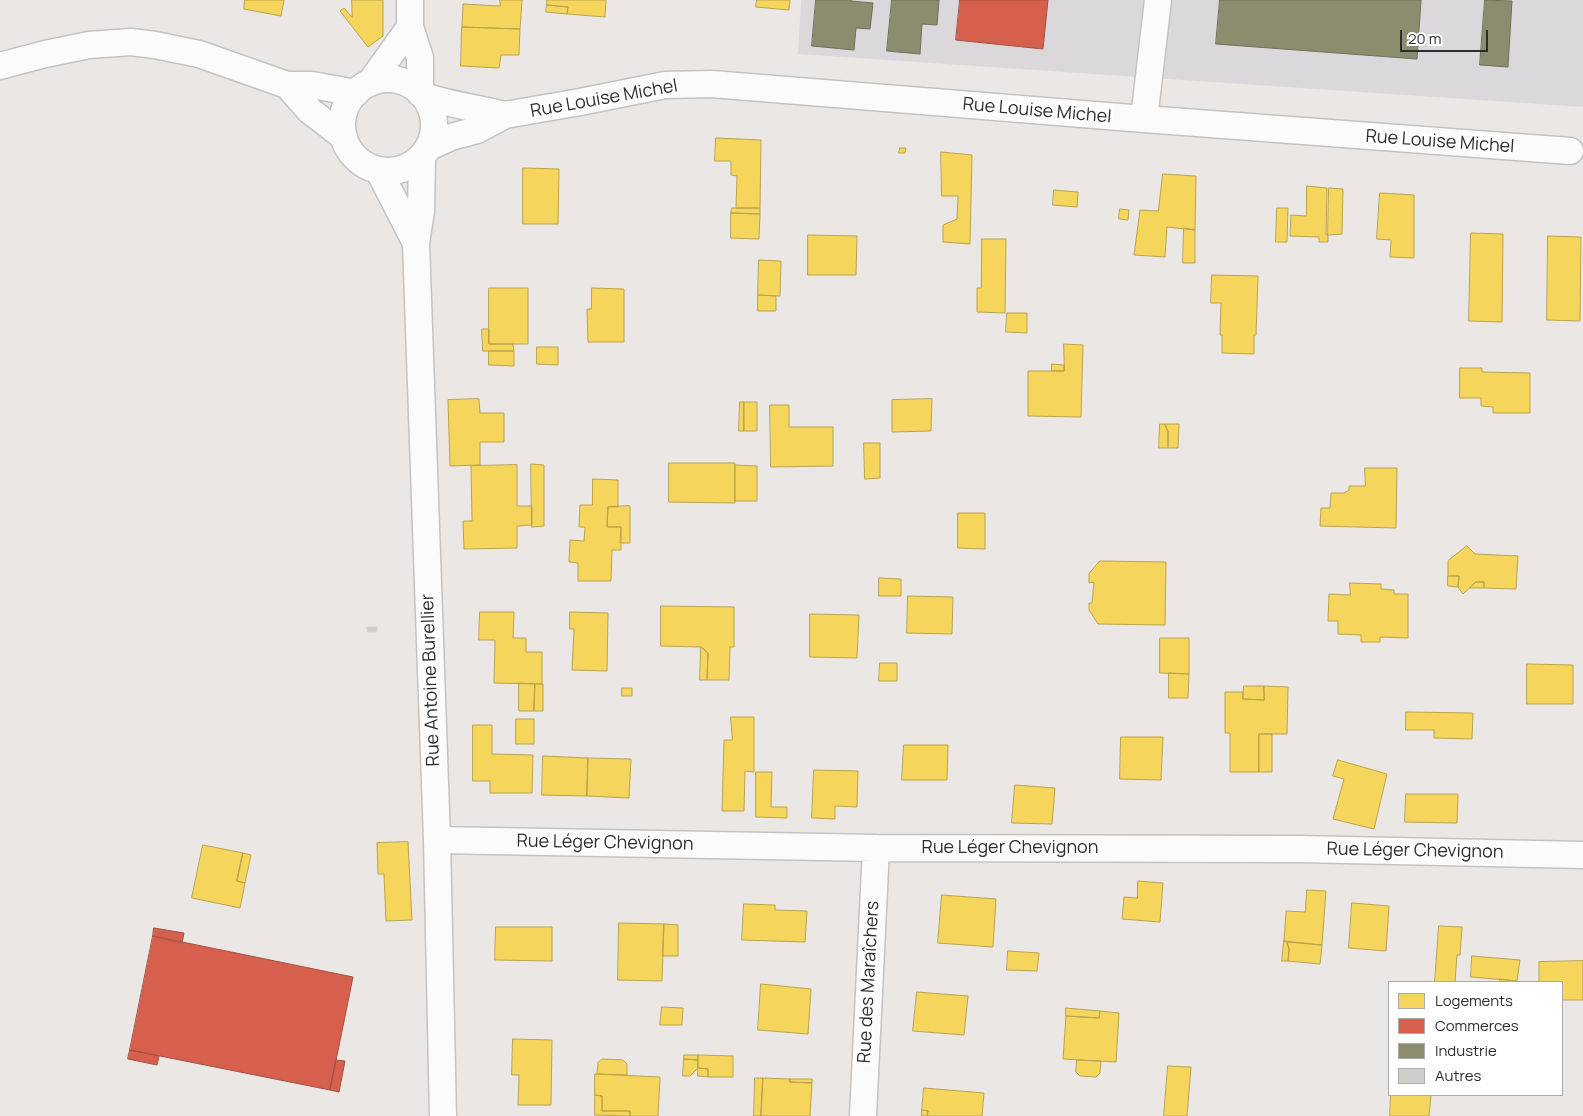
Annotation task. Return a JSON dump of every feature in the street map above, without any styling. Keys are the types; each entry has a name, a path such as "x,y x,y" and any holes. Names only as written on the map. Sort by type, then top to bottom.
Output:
{"street":[{"path":"410,0 410,27 420,58 422,94"},
{"path":"1144,119 1158,0"},
{"path":"0,66 89,45 131,42 199,54 287,85 363,88 379,80 397,80 414,87 422,94 431,108 434,121 433,134 426,152 415,163 398,171 378,171 369,168 353,155 342,127 345,109 363,88 410,27"},
{"name":"Rue Louise Michel","path":"426,152 450,137 477,130 505,115 665,85 712,84 1144,119 1579,151"},
{"path":"287,85 309,110 344,136"},
{"name":"Rue Louise Michel","path":"422,94 449,104 505,115"},
{"name":"Rue Antoine Burellier","path":"426,152 416,243 437,840 443,1116"},
{"name":"Rue Antoine Burellier","path":"378,171 416,243"},
{"name":"Rue Léger Chevignon","path":"437,840 876,848 1299,849 1583,855"},
{"name":"Rue des Maraîchers","path":"863,1116 876,848"}],"shaded area":[{"path":"801,0 1583,0 1583,107 798,54"}],"building: Logements":[{"path":"245,0 284,0 281,16 244,9"},
{"path":"352,0 383,0 383,36 368,47 340,11 344,8 352,17"},
{"path":"500,0 522,0 520,29 462,27 463,4 500,6"},
{"path":"547,0 606,0 605,17 567,14 568,7 547,5"},
{"path":"757,0 790,0 789,10 756,7"},
{"path":"547,5 568,7 567,14 546,12"},
{"path":"462,27 520,29 519,55 501,55 499,68 461,66"},
{"path":"716,138 761,140 760,208 736,208 737,176 731,175 731,161 715,161"},
{"path":"900,148 906,148 905,153 899,153"},
{"path":"941,152 972,155 970,244 943,242 943,225 957,219 958,196 942,196"},
{"path":"523,168 559,169 558,224 523,224"},
{"path":"1163,174 1196,176 1195,230 1167,227 1165,257 1134,255 1140,210 1158,211"},
{"path":"1307,186 1327,188 1326,235 1328,235 1328,242 1319,242 1319,237 1290,236 1291,215 1306,216"},
{"path":"1329,188 1343,189 1342,234 1328,235"},
{"path":"1054,190 1078,192 1077,207 1053,205"},
{"path":"1380,193 1414,195 1414,258 1390,257 1391,240 1377,239"},
{"path":"732,208 760,208 760,214 731,213"},
{"path":"1277,208 1288,208 1287,242 1276,242"},
{"path":"1120,209 1129,210 1128,220 1119,219"},
{"path":"731,213 760,214 759,239 731,238"},
{"path":"1184,228 1195,230 1195,263 1183,263"},
{"path":"1471,233 1503,234 1502,322 1469,321"},
{"path":"808,235 857,236 856,275 808,275"},
{"path":"1548,236 1581,237 1580,321 1547,320"},
{"path":"982,239 1006,239 1005,313 977,312 977,288 981,288"},
{"path":"759,260 781,261 780,296 758,295"},
{"path":"1212,275 1258,276 1254,354 1222,353 1222,335 1220,335 1221,303 1211,303"},
{"path":"489,288 528,288 528,344 489,344"},
{"path":"592,288 624,289 624,342 588,342 587,309 591,309"},
{"path":"758,295 776,296 776,311 758,311"},
{"path":"1007,313 1027,313 1027,333 1006,332"},
{"path":"482,329 489,329 489,344 513,344 514,351 483,351"},
{"path":"1064,344 1083,345 1081,417 1028,416 1028,371 1064,371"},
{"path":"537,347 558,347 558,365 537,364"},
{"path":"489,351 514,351 514,366 489,365"},
{"path":"1052,364 1064,365 1064,371 1052,371"},
{"path":"1460,368 1482,368 1482,372 1530,373 1530,413 1493,413 1493,407 1481,406 1481,398 1460,398"},
{"path":"479,399 480,413 504,413 504,442 480,442 480,465 450,466 448,400"},
{"path":"932,399 931,431 892,432 892,400"},
{"path":"740,402 744,402 744,431 739,431"},
{"path":"744,402 757,402 757,431 744,431"},
{"path":"770,405 789,405 789,427 833,427 833,466 771,467"},
{"path":"1160,424 1165,424 1168,432 1168,448 1159,448"},
{"path":"1165,424 1179,424 1178,448 1168,448 1168,432"},
{"path":"864,443 880,443 880,478 865,479"},
{"path":"669,463 735,463 735,503 669,502"},
{"path":"531,464 544,465 544,526 532,527"},
{"path":"517,465 517,506 532,506 532,525 517,526 517,548 464,549 463,521 472,521 471,466"},
{"path":"735,465 757,466 757,501 735,501"},
{"path":"1365,468 1397,468 1396,528 1320,526 1321,508 1330,508 1331,493 1344,493 1349,490 1349,486 1365,486"},
{"path":"593,479 618,480 618,507 608,507 607,527 621,527 621,550 612,550 611,581 578,581 578,563 569,562 570,540 584,541 585,527 579,527 580,505 592,505"},
{"path":"630,506 630,543 620,543 621,527 607,527 608,507"},
{"path":"958,513 985,513 985,549 958,548"},
{"path":"1467,546 1475,554 1518,556 1516,589 1484,588 1484,582 1476,582 1463,594 1458,587 1459,576 1448,576 1448,561"},
{"path":"1100,561 1166,562 1165,625 1098,624 1089,610 1089,603 1092,603 1094,582 1089,583 1089,574"},
{"path":"1448,576 1459,576 1458,587 1448,586"},
{"path":"879,578 901,579 901,596 879,596"},
{"path":"1476,582 1484,582 1484,588 1470,588"},
{"path":"1350,583 1381,584 1381,589 1394,590 1394,594 1408,594 1408,638 1380,637 1380,642 1361,642 1361,635 1338,634 1338,621 1328,621 1329,594 1350,595"},
{"path":"908,596 953,597 952,634 907,633"},
{"path":"661,606 734,607 734,647 730,647 729,680 707,680 708,653 701,647 661,646"},
{"path":"480,612 514,612 513,638 526,638 526,652 542,652 542,684 494,683 495,640 479,640"},
{"path":"570,612 608,613 607,671 572,670 574,629 570,629"},
{"path":"810,614 859,615 857,658 810,657"},
{"path":"1160,638 1189,638 1189,674 1160,673"},
{"path":"701,647 708,653 707,680 700,680"},
{"path":"880,663 897,663 897,681 879,681"},
{"path":"1527,664 1573,665 1573,704 1527,704"},
{"path":"1169,673 1189,674 1188,698 1169,698"},
{"path":"519,683 535,684 534,711 519,711"},
{"path":"535,684 543,684 543,711 534,711"},
{"path":"1244,686 1264,686 1264,700 1243,699"},
{"path":"1264,686 1288,687 1287,734 1259,734 1259,772 1230,772 1230,733 1225,733 1225,692 1243,692 1243,699 1264,700"},
{"path":"622,688 632,688 632,696 622,696"},
{"path":"1406,712 1473,713 1472,739 1434,738 1434,730 1406,730"},
{"path":"731,717 754,717 754,772 745,771 744,811 722,811 724,740 732,740"},
{"path":"516,719 534,719 534,744 516,744"},
{"path":"473,725 492,725 492,754 533,755 532,793 490,793 490,781 473,781"},
{"path":"1259,734 1272,734 1272,772 1259,772"},
{"path":"1121,737 1163,737 1161,780 1120,779"},
{"path":"904,745 948,745 947,780 902,780"},
{"path":"543,756 588,758 587,796 542,795"},
{"path":"588,758 631,759 629,798 587,796"},
{"path":"1338,760 1387,774 1374,829 1333,819 1344,779 1333,776"},
{"path":"814,770 858,771 857,807 835,806 835,819 812,818"},
{"path":"756,772 772,772 771,807 787,807 787,818 756,817"},
{"path":"1015,785 1055,788 1052,824 1012,823"},
{"path":"1406,794 1458,794 1457,823 1405,822"},
{"path":"408,842 412,920 386,921 384,874 378,874 377,843"},
{"path":"203,845 243,853 237,881 245,883 240,908 192,898"},
{"path":"243,853 251,855 245,883 237,881"},
{"path":"1138,881 1163,883 1160,922 1122,919 1124,897 1137,898"},
{"path":"1307,890 1326,891 1322,945 1284,941 1286,911 1305,912"},
{"path":"942,895 996,899 993,947 938,943"},
{"path":"1352,903 1389,906 1386,951 1349,948"},
{"path":"744,904 775,905 775,910 807,911 805,942 742,940"},
{"path":"619,923 664,924 662,981 618,980"},
{"path":"664,924 678,925 678,956 663,956"},
{"path":"1439,926 1462,927 1460,955 1457,955 1455,981 1435,981"},
{"path":"496,927 552,927 552,961 495,960"},
{"path":"1284,941 1287,942 1289,949 1288,961 1282,961"},
{"path":"1287,942 1322,945 1320,964 1288,961 1289,949"},
{"path":"1008,951 1039,953 1037,971 1007,970"},
{"path":"1472,956 1520,960 1517,981 1471,977"},
{"path":"1583,961 1583,1000 1563,1000 1563,981 1539,981 1539,962"},
{"path":"1500,979 1517,981 1500,981"},
{"path":"761,984 811,989 808,1034 758,1030"},
{"path":"917,992 968,996 964,1035 913,1031"},
{"path":"662,1007 683,1008 682,1025 660,1025"},
{"path":"1066,1008 1100,1011 1099,1018 1066,1016"},
{"path":"1100,1011 1119,1013 1116,1062 1063,1059 1066,1016 1099,1018"},
{"path":"513,1039 552,1040 551,1105 518,1105 519,1075 512,1075"},
{"path":"684,1055 698,1055 698,1060 684,1059"},
{"path":"698,1055 733,1056 733,1077 708,1077 708,1069 698,1068"},
{"path":"602,1059 623,1060 627,1064 627,1075 597,1074 598,1063"},
{"path":"684,1059 698,1060 698,1068 690,1076 683,1076"},
{"path":"1077,1060 1101,1061 1100,1073 1096,1077 1080,1076 1076,1072"},
{"path":"1168,1066 1191,1067 1187,1116 1164,1116"},
{"path":"698,1068 708,1069 708,1077 698,1076"},
{"path":"595,1074 660,1077 658,1116 630,1116 630,1111 602,1111 602,1096 595,1095"},
{"path":"755,1078 763,1078 761,1116 754,1116"},
{"path":"763,1078 790,1079 790,1082 812,1083 810,1116 761,1116"},
{"path":"790,1079 812,1079 812,1083 790,1082"},
{"path":"924,1088 984,1093 982,1116 927,1116 928,1111 922,1110"},
{"path":"595,1095 602,1096 602,1111 630,1111 630,1116 595,1115"},
{"path":"1391,1096 1431,1096 1429,1116 1390,1116"},
{"path":"922,1110 928,1111 927,1116 922,1116"}],"building: Commerces":[{"path":"960,0 1048,0 1043,49 956,40"},
{"path":"154,928 184,933 182,943 153,936"},
{"path":"153,936 353,977 330,1090 130,1050"},
{"path":"130,1050 159,1056 157,1065 128,1059"},
{"path":"336,1060 345,1061 339,1092 330,1090"}],"building: Industrie":[{"path":"816,0 851,0 873,3 870,29 856,28 854,50 812,46"},
{"path":"892,0 939,0 937,25 922,24 920,54 887,51"},
{"path":"1220,0 1421,0 1417,59 1216,44"},
{"path":"1485,0 1512,1 1508,67 1480,65"}],"building: Autres":[{"path":"367,627 377,627 377,632 368,632"}]}
